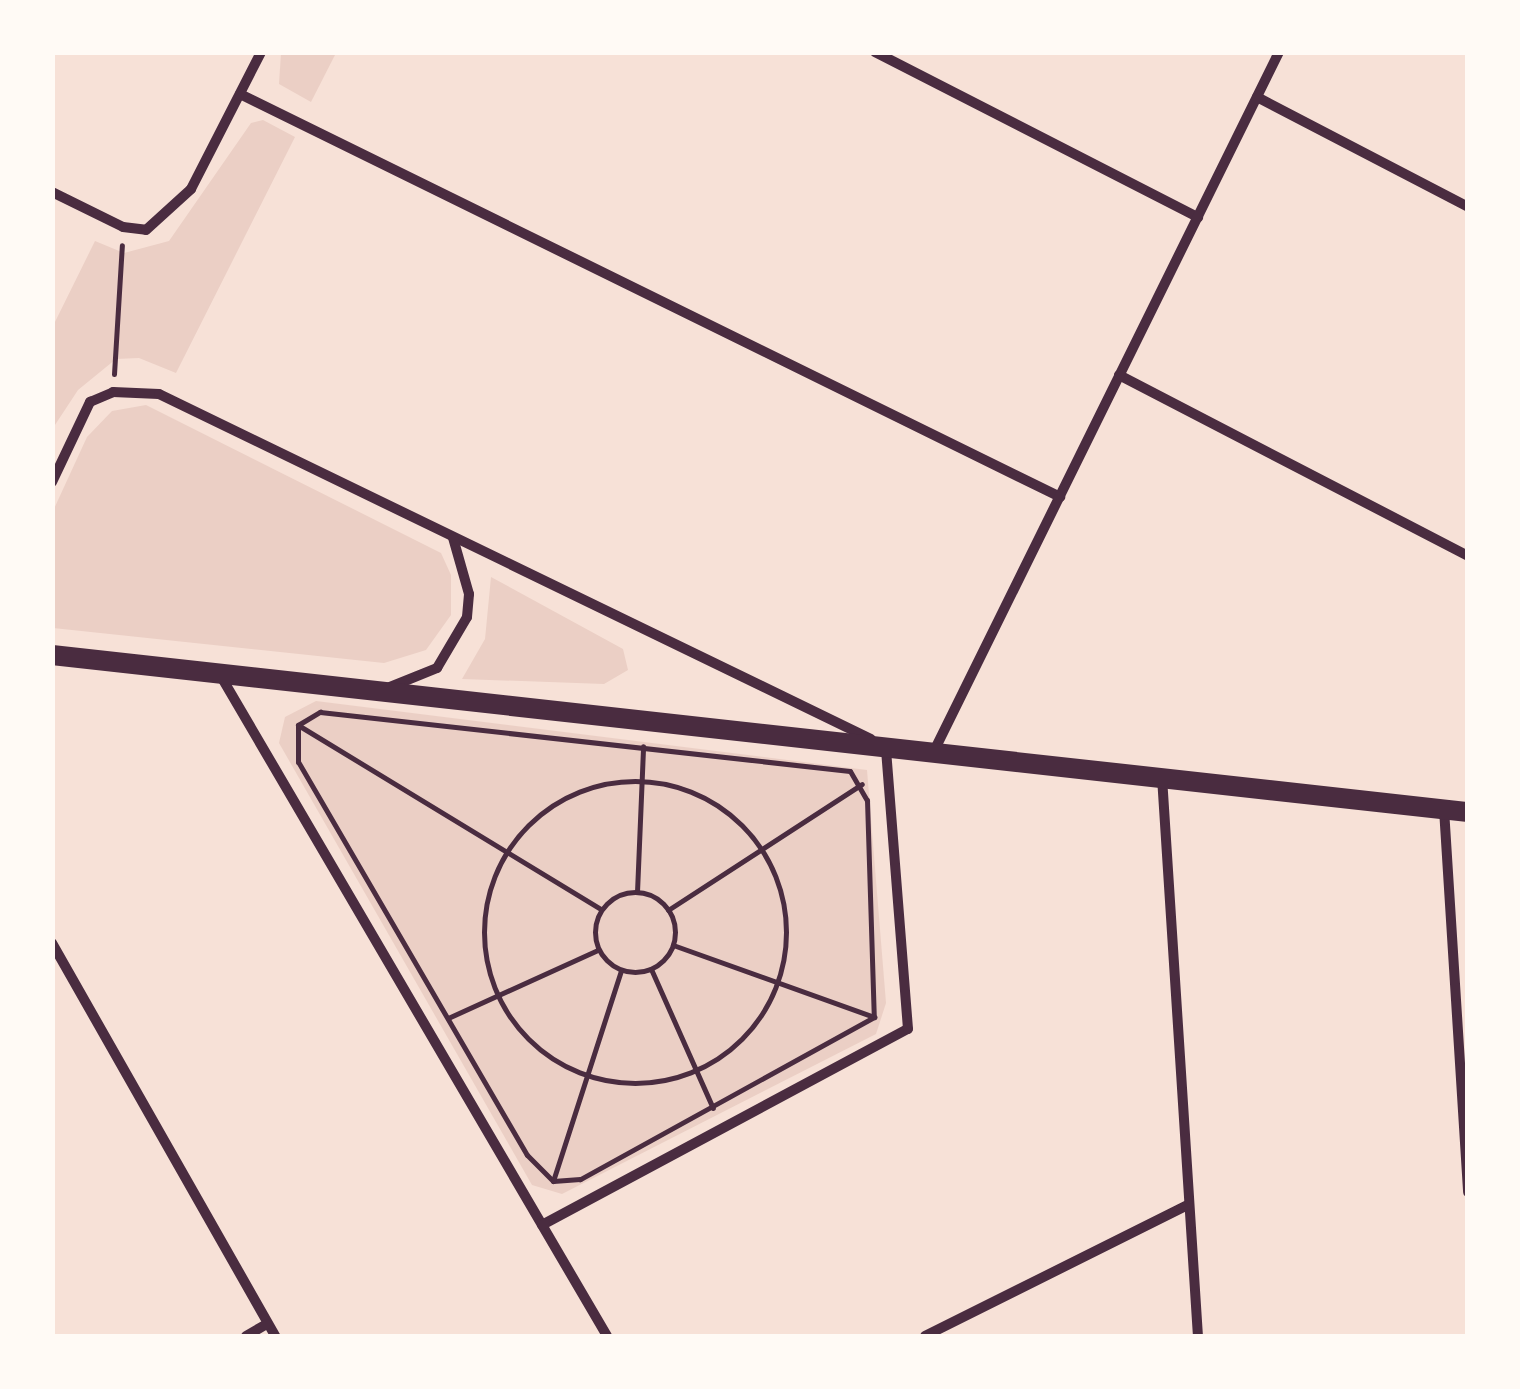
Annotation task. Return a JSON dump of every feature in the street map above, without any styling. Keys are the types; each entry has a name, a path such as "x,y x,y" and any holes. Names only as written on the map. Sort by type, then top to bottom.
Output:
{"main road":[{"path":"52,654 1468,812"}],"street":[{"path":"52,192 124,227 146,230 190,189 261,52"},
{"path":"876,52 1198,217"},
{"path":"934,752 1279,52"},
{"path":"240,94 1060,497"},
{"path":"1257,97 1468,207"},
{"path":"1119,375 1468,556"},
{"path":"52,482 90,402 113,392 159,394 887,747 908,1029 542,1225"},
{"path":"385,690 437,668 467,618 469,594 453,538"},
{"path":"218,671 607,1336"},
{"path":"1162,776 1198,1336"},
{"path":"1444,809 1468,1192"},
{"path":"52,942 275,1336"},
{"path":"925,1336 1188,1205"},
{"path":"246,1336 268,1324"}],"path":[{"path":"113,392 124,227"},
{"path":"298,725 320,712 844,768 862,784 874,1018"},
{"path":"298,725 601,910"},
{"path":"298,725 298,762 527,1154 553,1181"},
{"path":"637,892 643,746"},
{"path":"642,781 715,804 761,850 784,913 777,982 739,1041 696,1069 648,1083 587,1075 535,1047 498,996 484,926 493,880 531,822 566,798 642,781"},
{"path":"668,910 862,784"},
{"path":"598,950 601,910 615,897 637,892 668,910"},
{"path":"598,950 622,971 651,970 673,945 668,910"},
{"path":"673,945 874,1018"},
{"path":"448,1018 598,950"},
{"path":"651,970 713,1108"},
{"path":"553,1181 622,971"},
{"path":"553,1181 580,1179 874,1018"}],"shaded area":[{"path":"281,53 336,53 311,102 279,84"},
{"path":"263,120 295,137 176,373 139,358 116,359 78,390 53,428 52,328 95,241 124,253 169,241 251,123"},
{"path":"146,405 441,553 451,575 451,615 426,650 384,663 53,628 53,511 87,437 112,411"},
{"path":"491,577 623,649 628,670 604,684 462,679 485,639"},
{"path":"316,701 867,770 886,1003 876,1034 562,1194 532,1185 279,743 285,717"}]}
